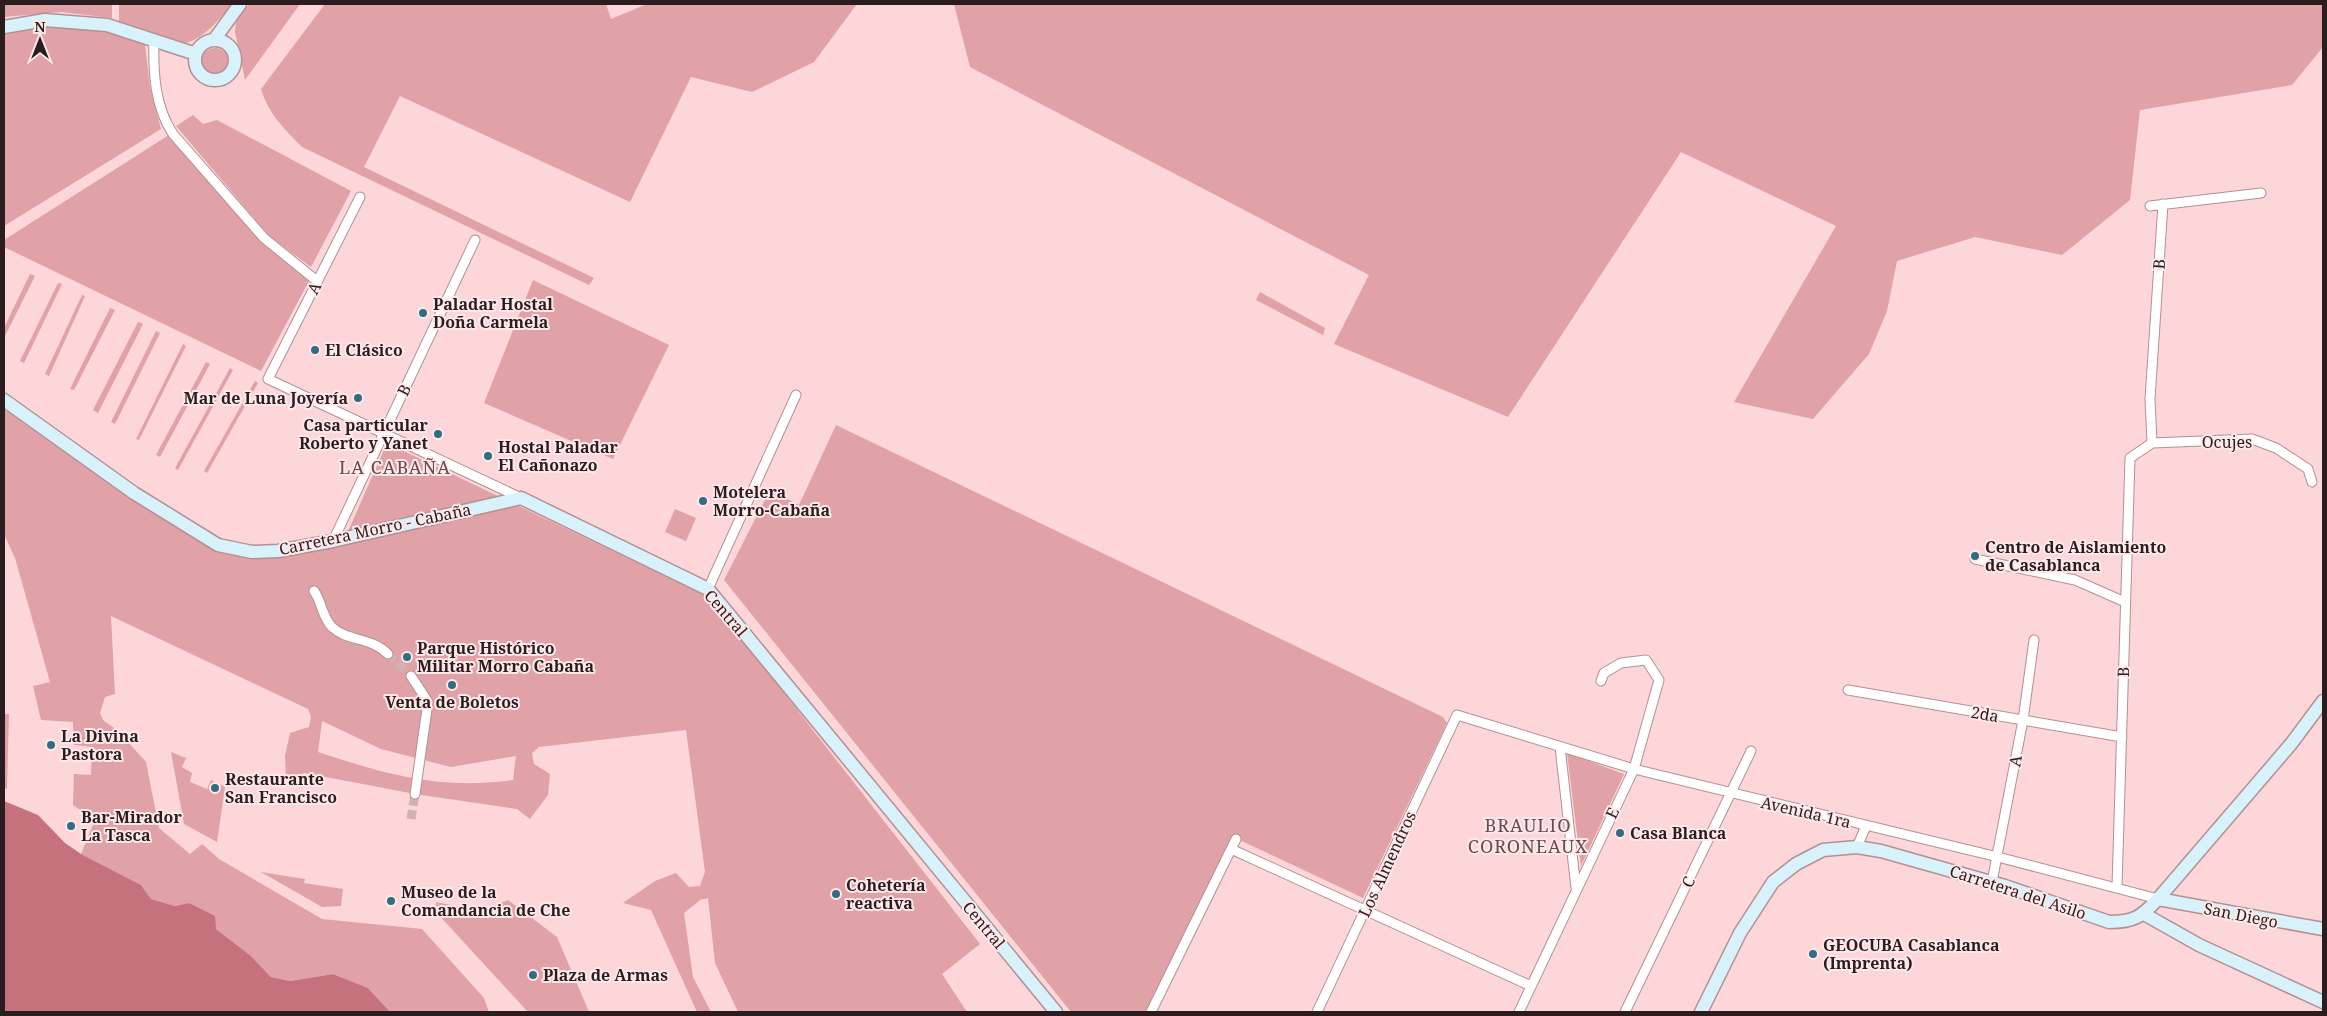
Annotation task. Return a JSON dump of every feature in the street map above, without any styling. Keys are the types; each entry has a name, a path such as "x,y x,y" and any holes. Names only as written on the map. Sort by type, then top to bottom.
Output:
{"street":[{"path":"214,40 240,4"},
{"path":"4,26 45,20 116,27 196,54"},
{"path":"154,40 159,105 165,121 174,134 264,238 317,281"},
{"path":"214,40 226,43 234,54 235,67 227,77 216,81 204,78 196,68 196,54 202,44 214,40"},
{"path":"2150,206 2261,193"},
{"name":"A","path":"268,379 360,197"},
{"name":"B","path":"2117,887 2130,458 2152,443 2150,398 2163,204"},
{"name":"B","path":"333,541 475,240"},
{"name":"Central","path":"268,379 521,498 708,589 1056,1012"},
{"path":"708,589 796,395"},
{"name":"Carretera Morro - Cabaña","path":"4,400 134,493 218,545 252,552 278,551 333,541 521,498"},
{"name":"Ocujes","path":"2152,443 2252,439 2276,448 2308,469 2312,482"},
{"path":"1975,559 2075,580 2125,602"},
{"path":"314,591 332,626 345,635 379,646 388,654"},
{"name":"A","path":"1992,882 2023,720 2034,640"},
{"name":"E","path":"1519,1012 1634,769 1659,680 1646,660 1621,662 1604,673 1601,681"},
{"path":"411,676 428,702 415,794"},
{"name":"2da","path":"1848,690 2122,737"},
{"name":"Carretera del Asilo","path":"1701,1012 1740,932 1773,882 1796,864 1823,850 1858,847 1881,851 1992,882 2110,922 2124,922 2144,914 2291,744 2323,701"},
{"name":"Avenida 1ra","path":"1457,715 1634,769 1730,794 1998,856 2158,899"},
{"name":"Los Almendros","path":"1319,1011 1457,715"},
{"path":"1560,747 1576,890"},
{"name":"C","path":"1625,1012 1751,751"},
{"path":"1858,847 1866,826"},
{"path":"1151,1012 1236,839"},
{"path":"1231,850 1530,986"},
{"path":"2138,893 2144,900 2144,914 2199,946 2323,1002"},
{"name":"San Diego","path":"2158,899 2323,929"}],"shaded area":[{"path":"4,4 112,4 112,18 61,12 4,17"},
{"path":"119,4 233,4 206,32 186,43 119,21"},
{"path":"249,4 300,4 245,80 235,32 236,22"},
{"path":"325,4 606,4 611,19 647,4 857,4 814,62 752,92 691,77 630,202 400,96 364,167 594,278 589,285 302,147 289,134 272,113 261,89"},
{"path":"954,4 2323,4 2323,47 2292,85 2140,110 2130,200 2062,255 1975,237 1897,261 1887,311 1869,354 1813,419 1734,402 1836,226 1681,152 1508,417 1334,344 1369,275 970,67"},
{"path":"42,27 99,30 145,45 150,87 161,129 4,226 4,32"},
{"path":"215,48 224,52 228,61 224,70 215,74 206,70 202,61 206,52"},
{"path":"193,115 203,124 217,120 351,191 311,267 269,236 176,126"},
{"path":"169,135 236,214 269,247 309,281 261,371 4,247 4,240"},
{"path":"30,274 35,276 4,338 4,328"},
{"path":"533,280 669,345 613,459 484,403"},
{"path":"58,283 62,284 24,363 20,361"},
{"path":"1260,292 1325,328 1323,335 1256,300"},
{"path":"82,295 85,296 49,376 45,374"},
{"path":"110,308 115,310 74,390 70,389"},
{"path":"138,322 143,324 98,413 93,410"},
{"path":"156,331 160,333 115,424 111,422"},
{"path":"183,344 186,346 139,440 136,439"},
{"path":"206,362 210,364 160,457 156,455"},
{"path":"230,368 233,370 178,470 175,468"},
{"path":"255,381 258,383 207,473 204,471"},
{"path":"4,409 132,498 216,552 253,558 342,545 387,443 709,597 980,944 942,974 967,1012 738,1012 715,963 708,898 700,900 684,913 693,977 711,1012 697,1012 651,910 623,903 655,881 676,873 689,887 700,886 705,872 686,730 539,747 532,753 534,764 550,774 548,795 530,819 517,809 415,794 305,773 286,777 285,756 290,733 309,727 311,717 308,709 111,616 115,694 105,697 100,713 103,720 118,731 146,762 159,828 190,854 202,844 219,859 322,919 422,929 484,998 489,1012 390,1012 368,988 333,974 290,981 271,977 251,956 216,929 189,903 175,906 151,899 141,885 81,854 95,820 73,805 74,774 91,775 92,747 74,745 73,722 41,720 33,686 50,682 15,558 4,534","holes":["322,721 381,749 451,767 516,756 513,780 486,783 437,782 391,774 318,752"]},
{"path":"836,425 1443,717 1447,723 1363,898 1233,837 1145,1012 1071,1012 724,580 770,490 799,505"},
{"path":"675,509 696,518 686,541 665,532"},
{"path":"4,714 9,714 7,789 4,788"},
{"path":"171,752 186,758 182,767 192,773 190,782 207,789 211,780 225,787 217,842 184,824"},
{"path":"1567,753 1624,774 1581,866"},
{"path":"4,801 38,815 65,843 81,854 141,885 151,899 175,906 189,903 215,916 216,929 251,956 271,977 290,981 333,974 368,988 390,1012 4,1012"},
{"path":"261,872 305,879 304,883 343,889 341,906 322,907"},
{"name":"Plaza de Armas","path":"508,900 557,937 589,1012 528,1012 436,912 436,902 481,911"}],"tunnel":[{"path":"388,654 411,676"},
{"path":"411,819 415,794"}],"place":[{"name":"Paladar Hostal Doña Carmela","path":"423,313"},
{"name":"El Clásico","path":"315,350"},
{"name":"Mar de Luna Joyería","path":"358,398"},
{"name":"Casa particular Roberto y Yanet","path":"438,434"},
{"name":"Hostal Paladar El Cañonazo","path":"488,456"},
{"name":"Motelera Morro-Cabaña","path":"703,501"},
{"name":"Centro de Aislamiento de Casablanca","path":"1975,556"},
{"name":"Parque Histórico Militar Morro Cabaña","path":"407,657"},
{"name":"Venta de Boletos","path":"452,685"},
{"name":"La Divina Pastora","path":"51,745"},
{"name":"Restaurante San Francisco","path":"215,788"},
{"name":"Bar-Mirador La Tasca","path":"71,826"},
{"name":"Casa Blanca","path":"1620,833"},
{"name":"Cohetería reactiva","path":"836,894"},
{"name":"Museo de la Comandancia de Che","path":"391,901"},
{"name":"GEOCUBA Casablanca (Imprenta)","path":"1813,954"},
{"name":"Plaza de Armas","path":"533,975"}],"district":[{"name":"LA CABAÑA","path":"395,468"},
{"name":"BRAULIO CORONEAUX","path":"1528,836"}]}
